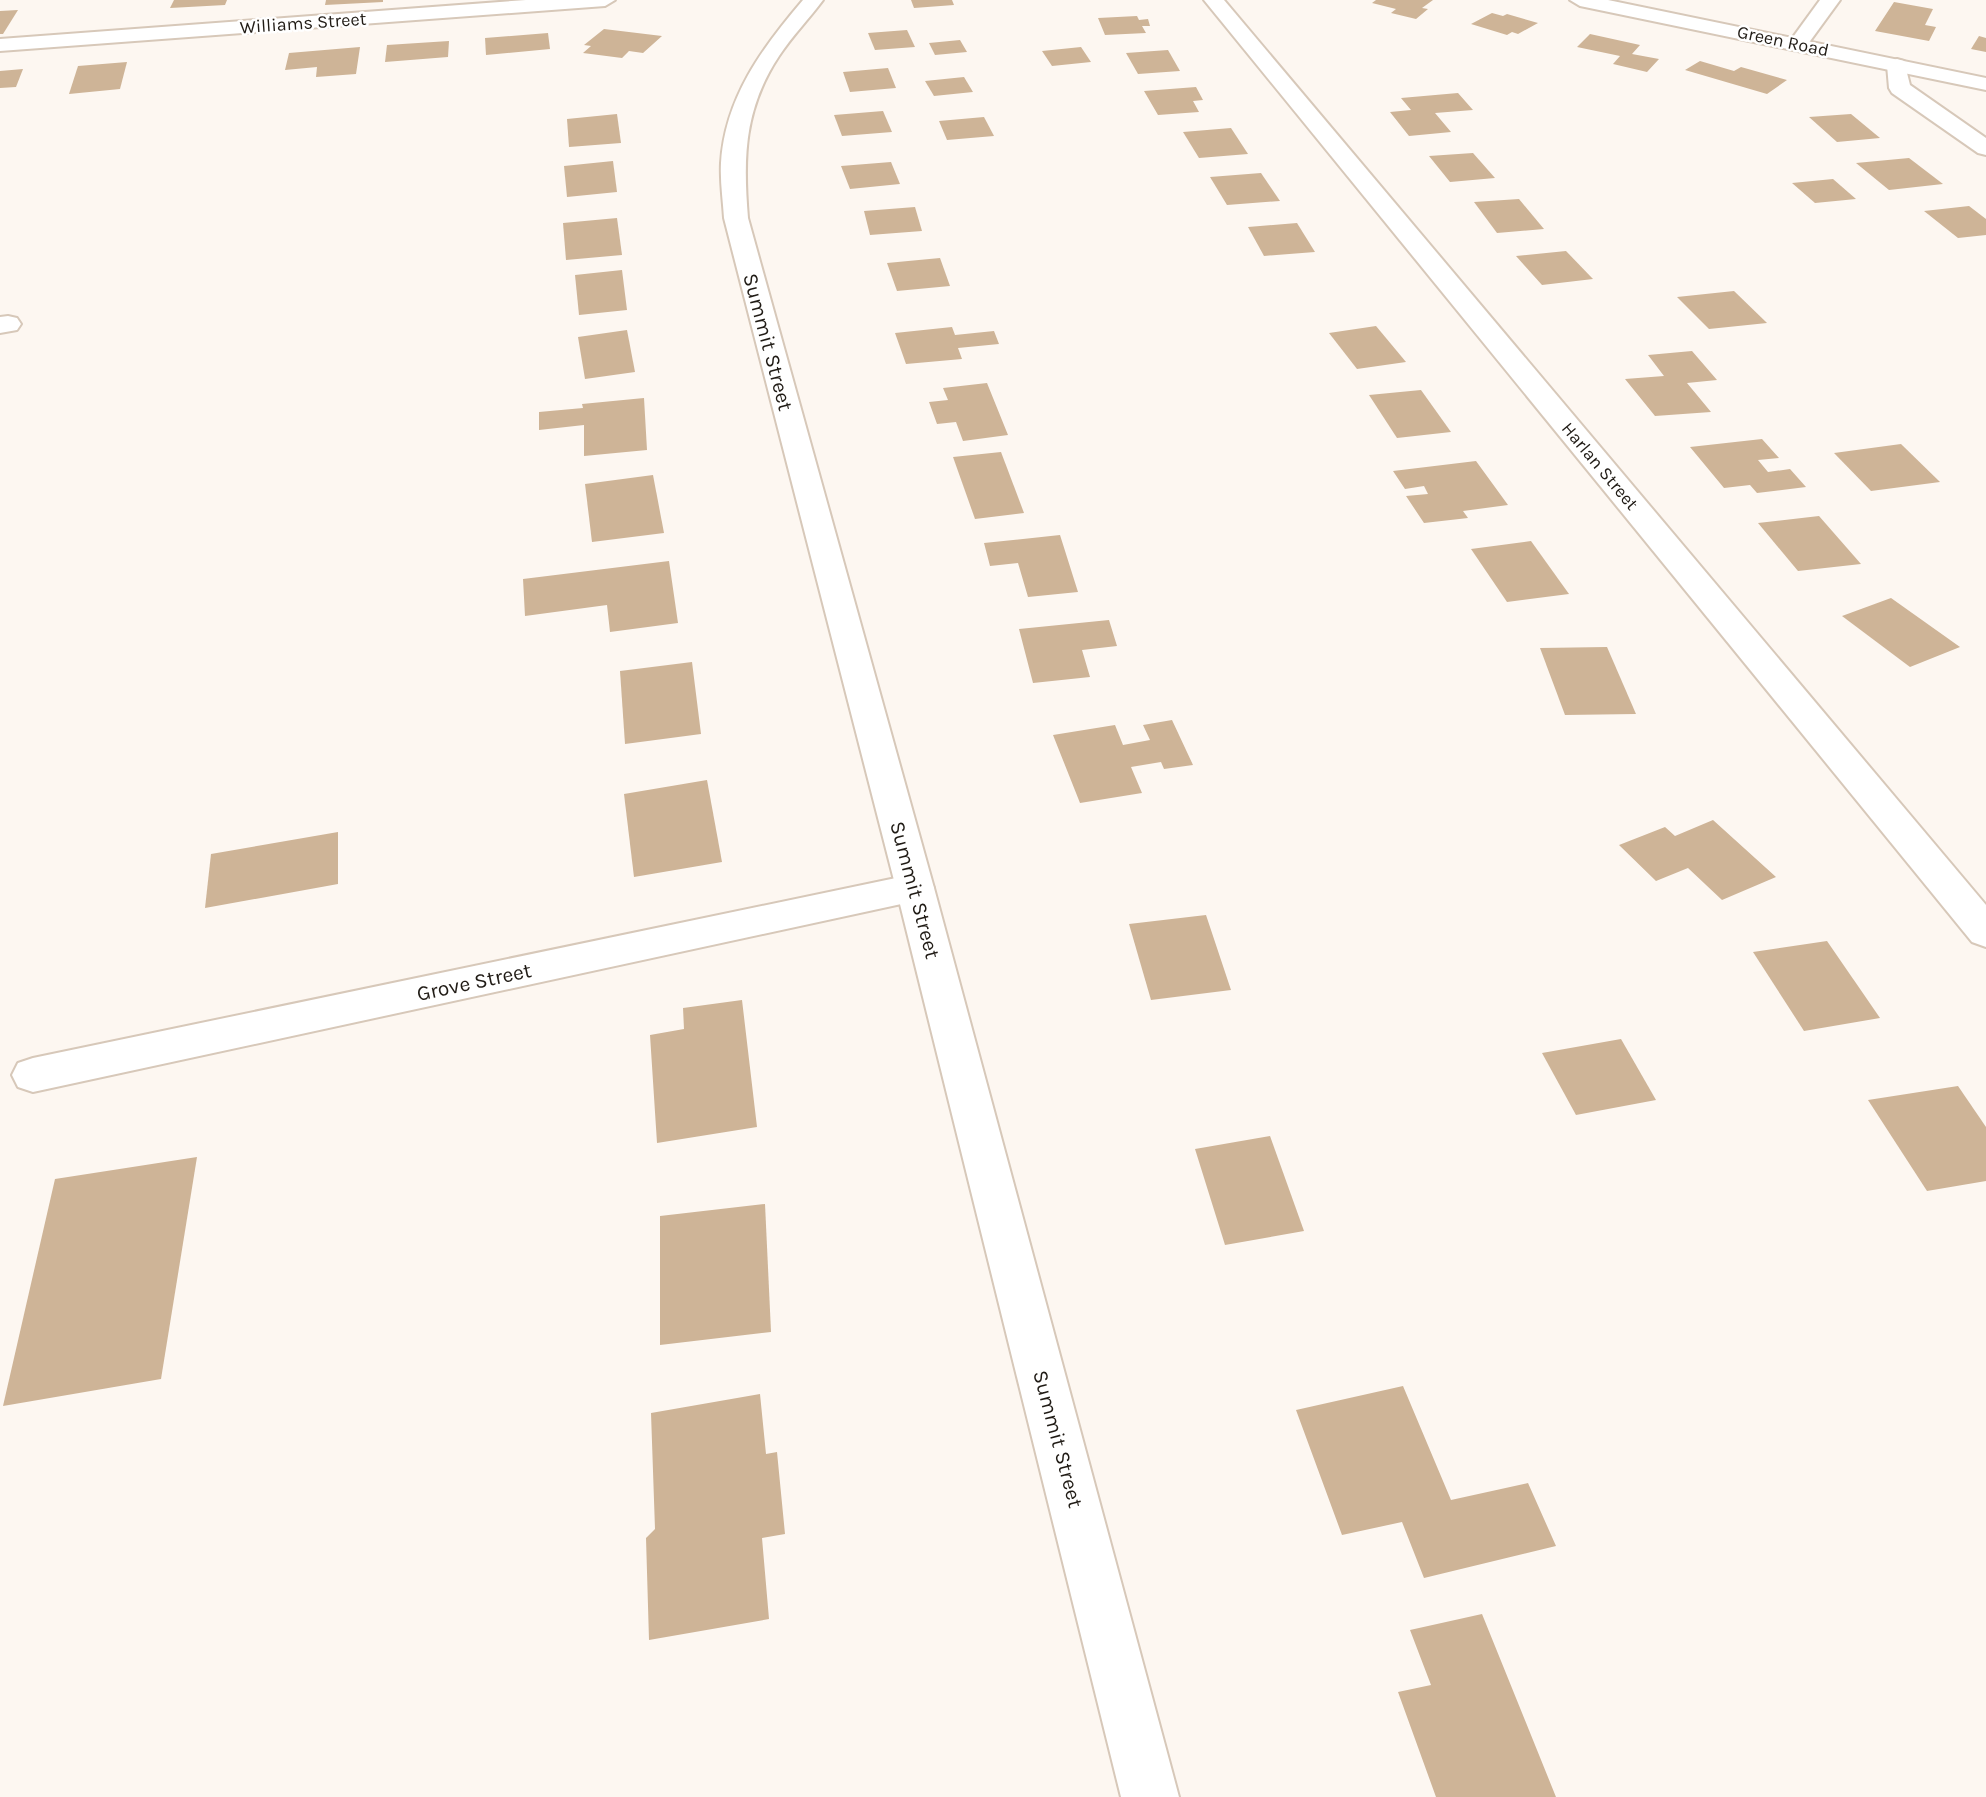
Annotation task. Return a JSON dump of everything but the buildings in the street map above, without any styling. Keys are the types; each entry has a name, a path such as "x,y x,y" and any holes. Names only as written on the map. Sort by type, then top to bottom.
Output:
{"street":[{"name":"Williams Street","path":"0,45 605,0"},
{"name":"Summit Street","path":"813,0 767,54 744,99 732,160 736,218 915,888 1150,1797"},
{"name":"Harlan Street","path":"1214,0 1986,932"},
{"name":"Green Road","path":"1580,0 1986,84"},
{"path":"1798,44 1830,0"},
{"path":"1897,65 1900,88 1986,148"},
{"name":"Grove Street","path":"33,1075 915,888"}]}
